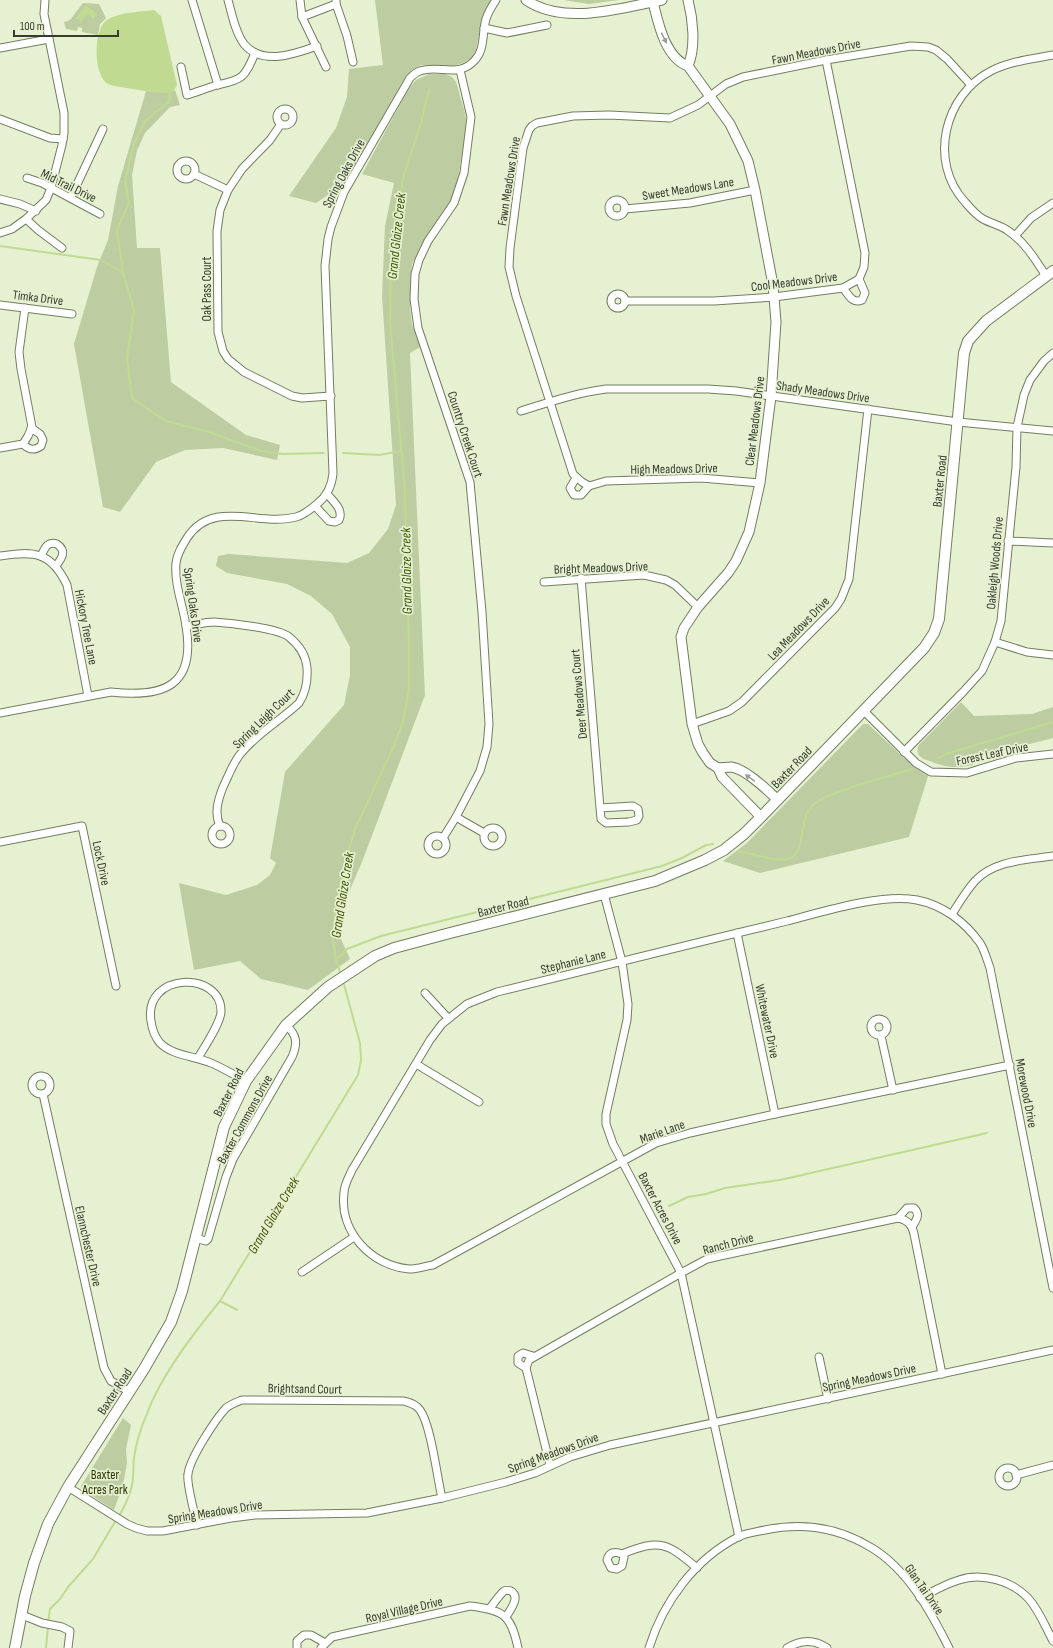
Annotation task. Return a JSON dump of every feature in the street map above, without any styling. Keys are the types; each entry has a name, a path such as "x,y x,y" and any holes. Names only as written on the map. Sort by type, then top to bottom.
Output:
{"main road":[{"name":"Baxter Road","path":"15,1648 25,1596 34,1563 48,1524 68,1487 128,1391 144,1369 171,1322 182,1291 224,1127 246,1081 286,1024 328,987 375,956 394,948 655,881 705,860 724,850 744,834 924,648 934,633 939,619 964,353 968,341 986,321 1050,274"}],"street":[{"path":"0,233 12,229 26,219 46,200 51,188 63,139 64,113 44,14 45,0"},
{"path":"192,0 218,85"},
{"path":"228,0 238,33 244,44 255,53 274,57 295,53 317,46"},
{"path":"300,0 302,17 326,67"},
{"path":"460,70 476,60 479,54 489,12 496,0"},
{"path":"526,0 546,9 574,14 603,11 658,1"},
{"path":"688,0 692,13 693,31 688,66"},
{"name":"Clear Meadows Drive","path":"658,1 660,30 671,52 682,64 688,66 730,124 748,161 755,190 774,297 776,322 771,396 760,483 749,532 736,561 698,607 684,628 681,637 692,724 698,744 710,763 718,768 722,778 761,817"},
{"path":"302,17 336,2 347,36 353,62"},
{"path":"484,28 507,33 547,25"},
{"path":"0,48 49,38"},
{"name":"Fawn Meadows Drive","path":"582,482 570,467 516,296 509,267 510,248 523,148 529,130 532,126 537,123 573,116 609,115 670,118 698,105 726,84 738,79 826,60 911,46 928,47 947,58 971,85"},
{"path":"181,67 187,95 218,85 226,85 244,75 249,68 255,53"},
{"path":"1050,274 1028,248 1015,236 1006,229 982,218 974,212 958,195 952,185 948,173 945,152 948,123 956,103 971,85 992,70 1002,66 1053,55"},
{"path":"826,60 865,253 864,267 859,278 865,293 862,300 857,302 852,300 843,288"},
{"name":"Spring Oaks Drive","path":"0,713 111,692 128,694 151,693 171,686 178,678 186,662 188,653 186,626 177,584 176,563 178,553 194,529 206,520 232,515 268,519 295,517 308,512 327,494 332,482 333,473 325,266 328,239 334,216 344,192 410,78 418,71 460,70"},
{"name":"Country Creek Court","path":"443,838 456,817 480,771 487,747 489,712 482,612 470,482 418,328 414,287 419,260 426,245 454,202 464,173 471,117 469,102 460,70"},
{"path":"0,119 50,138 63,139"},
{"name":"Oak Pass Court","path":"281,124 270,140 242,169 228,190 220,210 218,231 218,332 223,351 228,359 244,372 292,396 302,398 331,396"},
{"path":"71,197 103,129"},
{"path":"194,174 228,190"},
{"name":"Mid Trail Drive","path":"27,178 42,183 71,197 100,214"},
{"name":"Sweet Meadows Lane","path":"625,209 690,203 755,190"},
{"path":"0,200 20,204 36,211"},
{"path":"1015,236 1031,218 1053,203"},
{"path":"26,219 62,248"},
{"name":"Cool Meadows Drive","path":"625,301 714,301 774,297 843,288 859,278"},
{"name":"Timka Drive","path":"0,305 72,314"},
{"path":"23,444 31,428 21,370 20,352 25,308"},
{"name":"Oakleigh Woods Drive","path":"904,752 982,671 995,642 1001,621 1016,467 1018,427 1024,395 1030,380 1044,361 1053,353"},
{"name":"Shady Meadows Drive","path":"521,411 569,396 606,389 708,389 736,391 958,422 1053,431"},
{"name":"Lea Meadows Drive","path":"692,724 729,711 742,702 835,608 841,599 848,579 868,409"},
{"path":"0,448 23,444 30,449 36,449 41,446 43,440 40,434 31,428"},
{"name":"High Meadows Drive","path":"582,482 595,483 611,481 701,478 760,483"},
{"path":"315,506 329,521 334,522 339,520 341,515 340,510 327,494"},
{"path":"1008,541 1053,543"},
{"path":"41,556 47,545 50,543 60,546 63,552 61,559 56,566"},
{"name":"Hickory Tree Lane","path":"0,556 24,552 41,556 56,566 67,585 88,696"},
{"name":"Bright Meadows Drive","path":"544,582 581,578 644,575 657,577 675,585 698,607"},
{"name":"Deer Meadows Court","path":"581,578 600,808 601,819 606,823 635,821 639,818 638,809 632,806 600,808"},
{"name":"Spring Leigh Court","path":"186,626 212,622 247,626 277,632 288,636 300,648 305,656 307,667 307,687 304,696 298,704 253,741 241,753 230,771 219,797 216,812 217,820 220,826"},
{"path":"995,642 1027,652 1053,655"},
{"name":"Forest Leaf Drive","path":"864,711 916,763 931,772 967,773 1016,758 1053,754"},
{"path":"718,768 731,767 739,770 752,778 778,800"},
{"path":"456,817 484,833"},
{"name":"Lock Drive","path":"0,842 82,826 116,986"},
{"path":"952,914 976,880 993,869 1002,865 1053,856"},
{"name":"Baxter Acres Drive","path":"604,894 622,962 628,996 628,1020 607,1105 606,1119 609,1134 681,1273 739,1536"},
{"name":"Stephanie Lane","path":"354,1237 347,1221 344,1194 345,1186 352,1170 430,1040 448,1018 467,1004 497,992 622,962 737,932 845,907 894,898 920,900 952,914"},
{"name":"Morewood Drive","path":"952,914 980,944 986,954 990,968 1053,1288"},
{"name":"Whitewater Drive","path":"737,932 775,1114"},
{"path":"198,1058 217,1024 221,1012 219,1000 211,989 191,982 178,982 171,984 161,990 151,1004 149,1014 154,1035 159,1042 167,1049 213,1064 246,1081"},
{"path":"425,993 448,1018"},
{"name":"Baxter Commons Drive","path":"195,1238 206,1241 208,1239 226,1177 233,1159 292,1057 296,1037 286,1024"},
{"path":"881,1036 893,1090"},
{"path":"416,1064 479,1102"},
{"name":"Marie Lane","path":"354,1237 369,1253 387,1263 408,1268 434,1265 656,1143 690,1133 775,1114 1010,1065"},
{"name":"Elannchester Drive","path":"43,1094 104,1368 111,1381 128,1391"},
{"path":"912,1227 918,1216 917,1211 914,1208 906,1208 898,1218 906,1220 912,1227 942,1374"},
{"name":"Ranch Drive","path":"526,1368 518,1362 518,1356 523,1353 533,1356 707,1259 898,1218"},
{"path":"302,1272 354,1237"},
{"name":"Spring Meadows Drive","path":"68,1487 127,1524 136,1528 154,1531 255,1515 367,1513 442,1498 506,1482 535,1473 570,1457 610,1445 1053,1350"},
{"path":"533,1356 529,1360 526,1368 550,1465"},
{"path":"819,1357 828,1399"},
{"name":"Brightsand Court","path":"197,1525 187,1475 190,1465 197,1451 227,1407 242,1400 404,1401 411,1403 420,1410 426,1422 442,1498"},
{"path":"1016,1475 1053,1466"},
{"name":"Glan Tai Drive","path":"649,1648 654,1634 668,1607 689,1575 696,1568 722,1547 739,1536 778,1527 794,1526 808,1526 842,1534 873,1548 900,1572 920,1598 949,1648"},
{"path":"622,1554 637,1548 662,1545 675,1550 696,1568"},
{"path":"920,1598 960,1579 985,1578 1005,1583 1027,1598 1036,1608 1053,1641"},
{"path":"490,1608 502,1593 507,1590 514,1594 515,1600 506,1617 514,1630 518,1648"},
{"name":"Royal Village Drive","path":"297,1648 297,1641 304,1635 311,1636 323,1646 332,1637 470,1606 490,1608 506,1617"},
{"path":"22,1615 42,1623 62,1627 70,1631 68,1648"},
{"path":"788,1648 803,1641 812,1641 827,1648"}],"green space":[{"path":"375,0 491,0 483,15 473,57 463,63 452,66 421,65 407,74 347,182 316,203 289,196 336,128 347,97 349,69 383,65"},
{"path":"563,0 619,0 589,4"},
{"path":"83,3 99,4 106,18 100,24 98,35 82,32 82,28 78,27 77,31 66,29 64,22 70,20"},
{"path":"429,74 445,74 452,77 456,82 467,125 456,190 445,213 421,246 412,264 410,281 410,308 412,324 420,347 410,353 425,695 362,862 346,899 340,925 341,939 350,959 308,990 261,979 240,961 194,970 179,883 226,895 257,885 270,875 276,863 270,858 285,772 344,705 350,675 350,647 332,614 311,596 287,584 227,573 216,566 218,556 229,554 347,563 369,553 388,529 396,505 382,296 385,226 394,183 362,174 408,90 416,80"},
{"path":"175,90 180,105 170,107 145,133 137,150 132,175 137,248 160,248 171,382 246,435 280,445 277,460 223,448 185,450 156,462 120,512 103,507 74,344 97,267 108,240 118,186 146,91 169,93"},
{"path":"961,702 974,716 1032,714 1053,707 1053,738 971,759 973,765 967,766 946,766 922,758 918,752 918,746"},
{"path":"863,724 868,724 904,758 929,773 909,837 760,873 723,861 747,843"},
{"name":"Baxter Acres Park","path":"123,1418 131,1425 126,1449 127,1463 123,1485 114,1510 82,1489 81,1486"}],"shaded area":[{"path":"86,5 97,14 94,19 87,14 81,22 76,18"},
{"path":"154,10 161,16 177,85 170,93 165,93 108,84 103,79 97,62 97,42 102,25 107,20 118,15"}],"waterway":[{"name":"Grand Glaize Creek","path":"341,975 336,960 333,939 335,911 344,868 355,829 394,746 403,722 409,689 405,492 390,322 391,257 403,178 421,123 429,90"},
{"path":"123,273 117,230 129,203 125,182 134,143 146,120 169,102 170,93"},
{"path":"0,246 101,260 123,273 134,310 127,358 132,398 166,421 209,432 261,451 283,454 324,453"},
{"path":"343,453 379,455 401,451"},
{"path":"936,760 946,754 1053,722"},
{"path":"738,851 773,859 785,860 794,856 799,849 806,814 814,804 825,797 855,786 912,769"},
{"path":"336,960 347,949 381,936 662,866 682,858 706,845 713,844"},
{"name":"Grand Glaize Creek","path":"119,1516 127,1502 132,1486 134,1458 141,1430 153,1399 161,1384 179,1355 220,1301 358,1075 361,1060 360,1043 343,981"},
{"path":"669,1206 688,1197 706,1194 725,1188 780,1180 987,1133"},
{"path":"220,1301 237,1310"},
{"name":"Grand Glaize Creek","path":"48,1623 50,1609 93,1559 116,1520"},
{"name":"Grand Glaize Creek","path":"46,1648 48,1627"}]}
